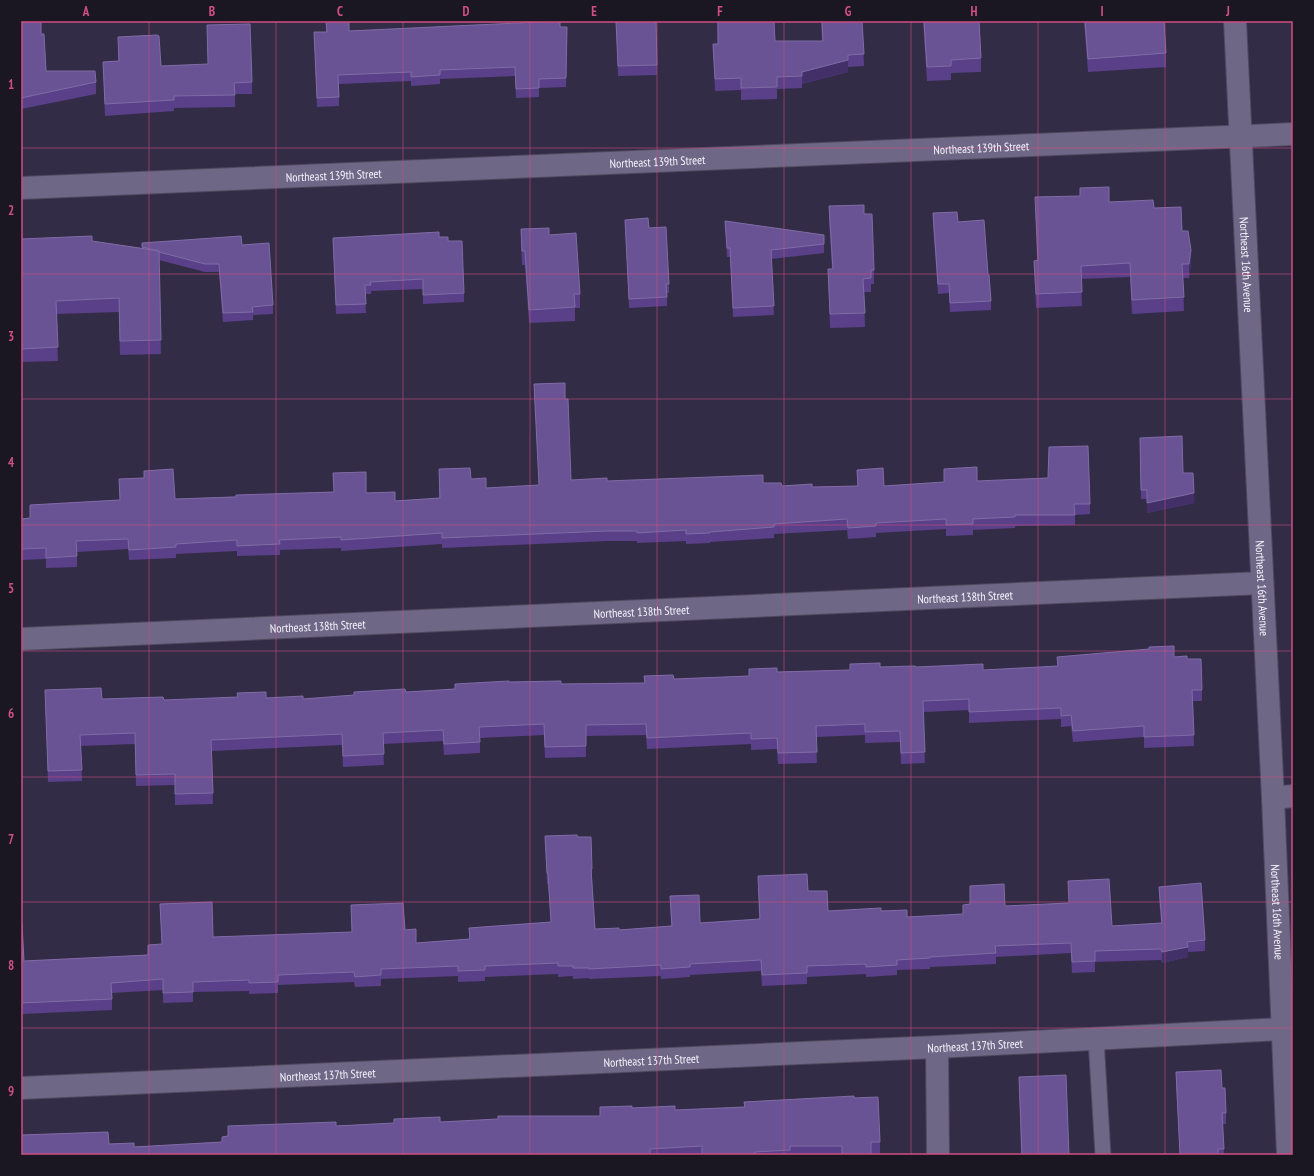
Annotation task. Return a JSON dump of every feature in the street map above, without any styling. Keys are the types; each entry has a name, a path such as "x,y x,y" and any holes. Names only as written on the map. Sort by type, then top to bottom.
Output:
{"street":[{"name":"Northeast 16th Avenue","path":"1235,21 1262,583 1283,797 1282,1029 1288,1155"},
{"name":"Northeast 139th Street","path":"21,188 1293,134"},
{"name":"Northeast 138th Street","path":"21,639 1262,583"},
{"name":"Northeast 137th Street","path":"21,1088 937,1047 1282,1029"},
{"path":"937,1047 938,1155"}],"lane":[{"path":"1096,1039 1103,1155"}],"building":[{"path":"21,21 41,21 41,34 44,34 46,71 95,71 96,82 21,98"},
{"path":"326,21 349,21 349,31 560,21 560,27 567,27 566,78 539,79 539,88 516,89 515,67 440,70 440,75 411,77 411,72 338,75 339,97 317,98 314,32 327,32"},
{"path":"616,21 656,21 657,65 618,66"},
{"path":"718,21 774,21 775,41 823,41 822,21 862,21 864,54 848,55 848,60 802,72 802,76 777,77 777,87 741,88 741,78 715,79 713,44 718,44"},
{"path":"924,21 979,21 981,58 951,60 951,66 927,67"},
{"path":"1085,21 1164,21 1166,53 1088,59"},
{"path":"250,24 252,82 234,83 235,95 174,96 174,100 105,104 103,62 119,61 118,37 159,36 161,66 208,64 207,25"},
{"path":"1109,187 1109,202 1153,200 1154,208 1181,207 1182,231 1188,231 1191,250 1189,264 1182,264 1184,297 1132,300 1130,263 1081,266 1082,292 1036,294 1034,261 1038,260 1035,197 1080,196 1080,188"},
{"path":"864,205 864,214 872,214 874,270 871,270 871,278 863,279 865,313 830,314 828,269 833,269 829,206"},
{"path":"957,212 958,222 984,220 991,301 950,303 949,284 938,284 933,213"},
{"path":"648,218 649,228 666,227 669,284 666,284 667,297 629,299 625,220"},
{"path":"725,221 824,235 824,244 771,250 774,306 733,308 730,248 727,248"},
{"path":"549,228 549,235 576,233 580,294 574,294 575,307 529,310 525,251 522,251 521,229"},
{"path":"439,232 439,237 448,237 448,241 462,241 464,293 423,295 423,279 370,282 371,285 365,285 366,304 336,305 333,238"},
{"path":"92,236 92,241 159,251 161,340 120,341 119,298 56,301 58,347 21,349 21,239"},
{"path":"241,236 242,245 269,243 273,305 252,307 253,312 223,313 219,264 205,264 142,247 142,243"},
{"path":"565,383 565,399 568,399 571,480 607,478 607,481 763,475 763,483 781,483 782,486 812,484 812,487 858,486 857,470 883,468 884,486 944,482 944,469 977,467 977,481 1048,478 1049,447 1088,446 1090,504 1074,504 1075,515 1015,515 1015,517 973,519 973,524 946,525 946,519 876,523 876,526 848,528 847,519 774,524 774,527 710,533 686,534 686,530 637,533 637,531 607,531 442,538 442,533 341,540 341,537 279,540 280,544 237,546 237,540 176,544 176,547 129,550 128,539 76,541 77,556 46,558 46,548 21,549 21,519 30,518 30,505 120,500 119,479 144,478 144,471 173,469 175,499 236,497 236,495 334,492 333,473 366,472 366,493 395,492 395,501 440,498 439,469 470,468 471,479 486,478 486,488 539,485 534,384"},
{"path":"1182,436 1183,473 1193,473 1194,493 1147,503 1147,490 1141,490 1140,438"},
{"path":"1174,646 1174,657 1187,656 1187,659 1201,659 1202,690 1192,690 1194,735 1144,737 1144,726 1073,731 1071,715 1061,716 1061,708 969,712 969,699 923,701 925,752 901,753 900,731 865,732 865,724 816,726 817,752 778,753 777,738 751,739 751,733 647,738 646,724 586,725 586,746 545,747 544,724 479,727 480,742 444,744 443,730 383,733 384,754 343,756 342,734 211,740 213,793 175,794 175,774 136,775 135,733 80,735 82,770 48,771 45,690 101,688 102,699 163,697 164,700 238,697 237,693 266,692 266,698 303,696 303,699 354,695 354,692 405,689 406,692 455,689 455,684 509,681 561,681 561,684 645,683 644,676 673,675 674,679 749,676 749,669 777,668 777,672 850,670 850,664 880,663 880,667 916,667 983,664 983,670 1058,666 1057,657 1149,649 1149,647"},
{"path":"577,835 578,837 591,837 591,869 595,929 619,928 619,930 672,926 670,896 699,895 700,923 760,919 758,876 807,874 808,891 827,891 828,911 881,908 881,911 907,910 907,917 963,914 963,905 970,904 970,886 1004,884 1005,906 1069,903 1068,881 1109,879 1112,926 1162,923 1159,887 1201,883 1205,940 1187,942 1188,947 1162,952 1161,949 1095,951 1095,961 1072,962 1071,943 995,946 996,953 897,960 897,965 866,967 866,964 807,966 807,973 762,975 761,960 690,964 690,967 661,969 661,965 589,969 573,968 573,966 558,966 558,963 485,966 485,970 458,971 458,966 381,969 381,975 355,977 354,972 278,975 278,982 249,983 249,980 193,982 193,992 163,993 163,979 111,983 112,999 21,1003 21,924 24,961 148,955 148,945 162,944 160,904 212,902 213,937 352,932 351,905 403,903 405,930 416,929 416,943 470,939 469,928 551,922 545,836"},
{"path":"1221,1070 1222,1088 1225,1088 1226,1113 1222,1113 1224,1149 1218,1149 1218,1155 1180,1155 1176,1072"},
{"path":"1066,1075 1069,1155 1022,1155 1019,1077"},
{"path":"854,1096 854,1098 878,1097 880,1142 871,1142 871,1155 842,1155 842,1146 790,1146 790,1150 755,1152 755,1155 702,1155 702,1146 650,1149 650,1155 21,1155 21,1135 108,1132 109,1144 134,1143 134,1147 222,1142 222,1137 228,1136 228,1126 336,1122 336,1126 394,1123 394,1119 440,1117 440,1122 498,1119 498,1116 600,1116 600,1107 632,1106 632,1108 675,1106 675,1110 745,1107 744,1102"}]}
